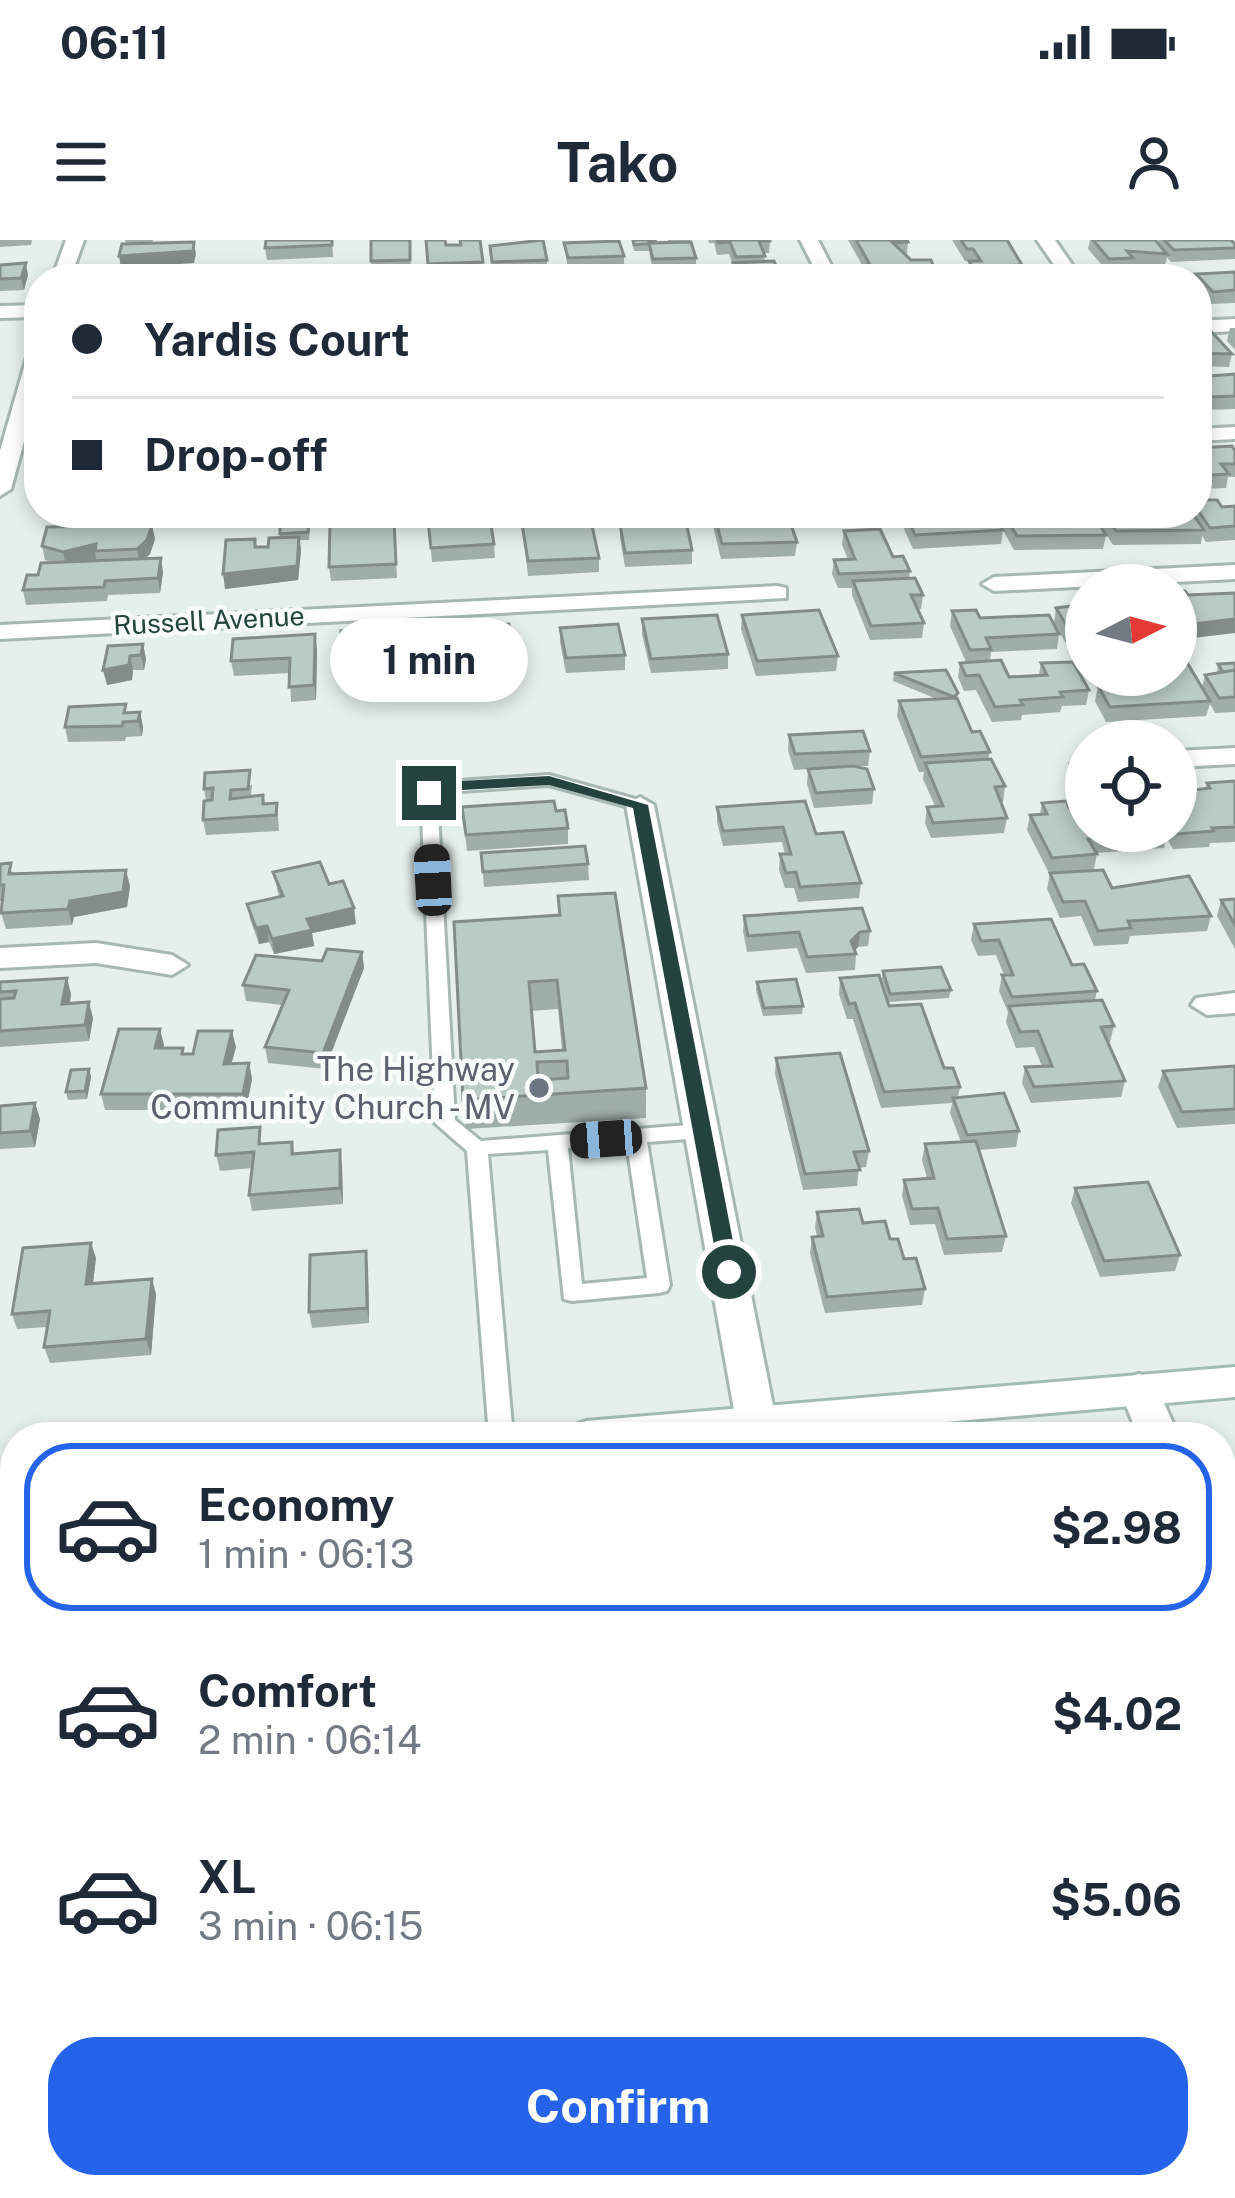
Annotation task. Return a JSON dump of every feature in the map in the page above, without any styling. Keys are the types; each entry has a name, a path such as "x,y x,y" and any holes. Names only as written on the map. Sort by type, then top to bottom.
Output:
{"street":[{"path":"0,489 24,396"},
{"path":"994,584 1235,572"},
{"name":"Russell Avenue","path":"0,632 777,593"},
{"path":"1197,758 1235,756"},
{"path":"640,805 756,1421"},
{"path":"0,958 96,952 172,965"},
{"path":"745,1422 1235,1382"},
{"path":"1139,1389 1153,1422"}],"lane":[{"path":"640,805 549,780 442,787 429,793 445,1123 477,1148 702,1131"},
{"path":"556,1142 572,1293 659,1285 635,1136"},
{"path":"477,1148 500,1422"}],"building":[{"path":"266,240 332,240 332,245 265,248"},
{"path":"371,240 410,240 410,260 371,261"},
{"path":"426,240 461,245 460,240 480,240 483,262 428,264"},
{"path":"543,240 547,260 492,262 490,246"},
{"path":"717,240 770,241 759,241 765,256 736,257 730,242"},
{"path":"856,240 907,240 893,243 911,260 931,260 933,264 870,264"},
{"path":"961,240 1007,240 1021,264 971,264 969,261 981,261 973,249"},
{"path":"1093,240 1155,240 1167,254 1127,251 1133,258 1109,259"},
{"path":"1164,240 1231,240 1235,248 1174,250"},
{"path":"619,241 624,256 568,258 564,243"},
{"path":"194,242 193,251 119,256 122,244"},
{"path":"691,242 696,258 653,259 649,243"},
{"path":"26,263 21,278 0,279 0,265"},
{"path":"1235,272 1235,290 1213,292 1212,273"},
{"path":"1212,332 1232,354 1212,353"},
{"path":"1235,374 1235,396 1212,397 1212,376"},
{"path":"1232,446 1235,464 1221,464 1229,474 1212,475 1212,447"},
{"path":"1212,500 1222,507 1235,506 1235,526 1212,528"},
{"path":"47,528 151,528 137,549 95,551 96,544 63,552 42,546"},
{"path":"280,528 308,528 308,532 280,534"},
{"path":"330,528 394,528 396,564 329,567"},
{"path":"429,528 491,528 494,544 431,548"},
{"path":"523,528 593,528 599,558 528,561"},
{"path":"621,528 687,528 692,550 625,553"},
{"path":"718,528 792,528 797,542 722,544"},
{"path":"912,528 1003,530 915,535"},
{"path":"1012,528 1102,528 1106,535 1017,536"},
{"path":"1114,528 1204,530 1116,531"},
{"path":"880,529 893,557 903,556 910,571 839,574 834,560 855,559 844,531"},
{"path":"299,537 297,566 223,574 226,540 255,539 255,547 268,547 269,538"},
{"path":"161,558 158,578 105,581 104,587 23,590 27,575 38,575 41,563"},
{"path":"915,578 923,595 911,595 924,623 871,626 853,581"},
{"path":"1235,593 1235,619 1197,624 1197,595"},
{"path":"819,610 838,656 757,661 742,615"},
{"path":"976,610 980,618 1049,615 1059,634 986,638 991,649 970,650 952,611"},
{"path":"717,615 728,654 651,659 642,619"},
{"path":"509,624 516,670 438,674 433,629"},
{"path":"618,624 625,655 566,658 560,628"},
{"path":"406,627 408,654 341,658 341,631"},
{"path":"315,634 314,685 289,687 290,658 231,661 233,639"},
{"path":"143,644 141,655 130,656 129,665 103,670 108,646"},
{"path":"1001,660 1009,677 1047,675 1041,663 1065,662 1065,692 1060,692 1063,697 995,707 979,675 966,676 960,663"},
{"path":"1235,663 1235,670 1223,672 1218,664"},
{"path":"946,670 958,693 954,697 894,673"},
{"path":"1235,670 1235,697 1219,698 1205,675"},
{"path":"1197,679 1210,701 1110,707 1104,696 1197,696"},
{"path":"957,698 972,732 980,731 990,752 921,757 899,701"},
{"path":"126,704 124,713 140,712 138,721 122,726 65,727 69,707"},
{"path":"863,731 870,751 795,754 789,735"},
{"path":"991,759 1005,786 995,787 1007,818 933,823 927,807 943,806 925,763"},
{"path":"808,769 867,769 874,789 816,793"},
{"path":"250,770 248,789 231,790 230,799 263,795 263,804 277,803 276,815 203,820 204,801 212,800 213,788 204,789 205,773"},
{"path":"1235,781 1235,827 1197,832 1197,790 1210,788 1207,783"},
{"path":"554,801 556,811 565,810 568,828 466,835 462,807"},
{"path":"805,801 816,834 843,832 861,883 800,887 796,872 786,873 780,854 791,854 783,827 723,831 717,807"},
{"path":"1065,801 1065,852 1097,854 1052,858 1030,815 1047,814 1042,803"},
{"path":"585,846 588,864 483,872 481,853"},
{"path":"320,862 329,884 343,881 354,908 307,919 312,930 272,939 267,926 256,928 247,904 283,896 273,872"},
{"path":"11,863 9,874 126,870 123,892 70,901 68,909 1,913 0,864"},
{"path":"1103,870 1112,888 1189,876 1211,916 1128,921 1131,928 1098,931 1085,901 1063,902 1050,873"},
{"path":"615,893 646,1088 463,1100 454,922 560,915 558,896","holes":["557,980 565,1050 535,1052 529,982","567,1061 568,1078 538,1080 537,1062"]},
{"path":"1235,899 1235,925 1221,900"},
{"path":"862,908 870,931 860,932 851,941 856,954 807,957 799,932 748,936 744,916"},
{"path":"1051,919 1072,965 1084,964 1097,991 1012,997 1002,975 1013,975 999,940 981,941 974,924"},
{"path":"327,949 362,952 323,1053 265,1047 289,990 243,985 256,955 322,961"},
{"path":"941,967 951,990 890,994 883,971"},
{"path":"879,975 889,1006 921,1004 944,1068 953,1068 960,1087 884,1092 855,1003 849,1004 840,978"},
{"path":"67,978 62,1004 89,1002 85,1025 0,1031 0,999 14,998 16,991 0,992 0,982"},
{"path":"796,979 803,1006 764,1008 757,982"},
{"path":"1102,1000 1114,1026 1101,1027 1125,1081 1034,1087 1025,1067 1052,1066 1038,1031 1020,1032 1009,1006"},
{"path":"119,1029 160,1029 155,1048 183,1048 182,1054 193,1054 198,1031 232,1031 224,1064 249,1063 243,1094 101,1094"},
{"path":"840,1053 869,1151 854,1152 860,1170 805,1174 776,1058"},
{"path":"1235,1066 1235,1109 1182,1112 1163,1071"},
{"path":"89,1069 85,1091 66,1092 71,1070"},
{"path":"1004,1093 1019,1131 967,1135 953,1098"},
{"path":"35,1103 30,1131 0,1133 0,1106"},
{"path":"260,1127 259,1144 292,1142 292,1154 340,1150 340,1188 249,1195 254,1152 216,1155 218,1130"},
{"path":"976,1141 1006,1236 947,1239 938,1208 912,1209 904,1180 934,1178 925,1144"},
{"path":"1148,1182 1180,1255 1104,1261 1075,1188"},
{"path":"859,1209 863,1223 885,1221 904,1259 916,1258 925,1289 827,1297 812,1237 823,1236 817,1212"},
{"path":"91,1243 86,1284 152,1279 146,1339 44,1347 50,1311 12,1314 23,1248"},
{"path":"366,1251 367,1308 309,1312 310,1255"}],"place":[{"name":"The Highway Community Church - MV","path":"539,1088"}],"route":[{"path":"429,793 442,787 549,780 640,805 729,1272"}]}
